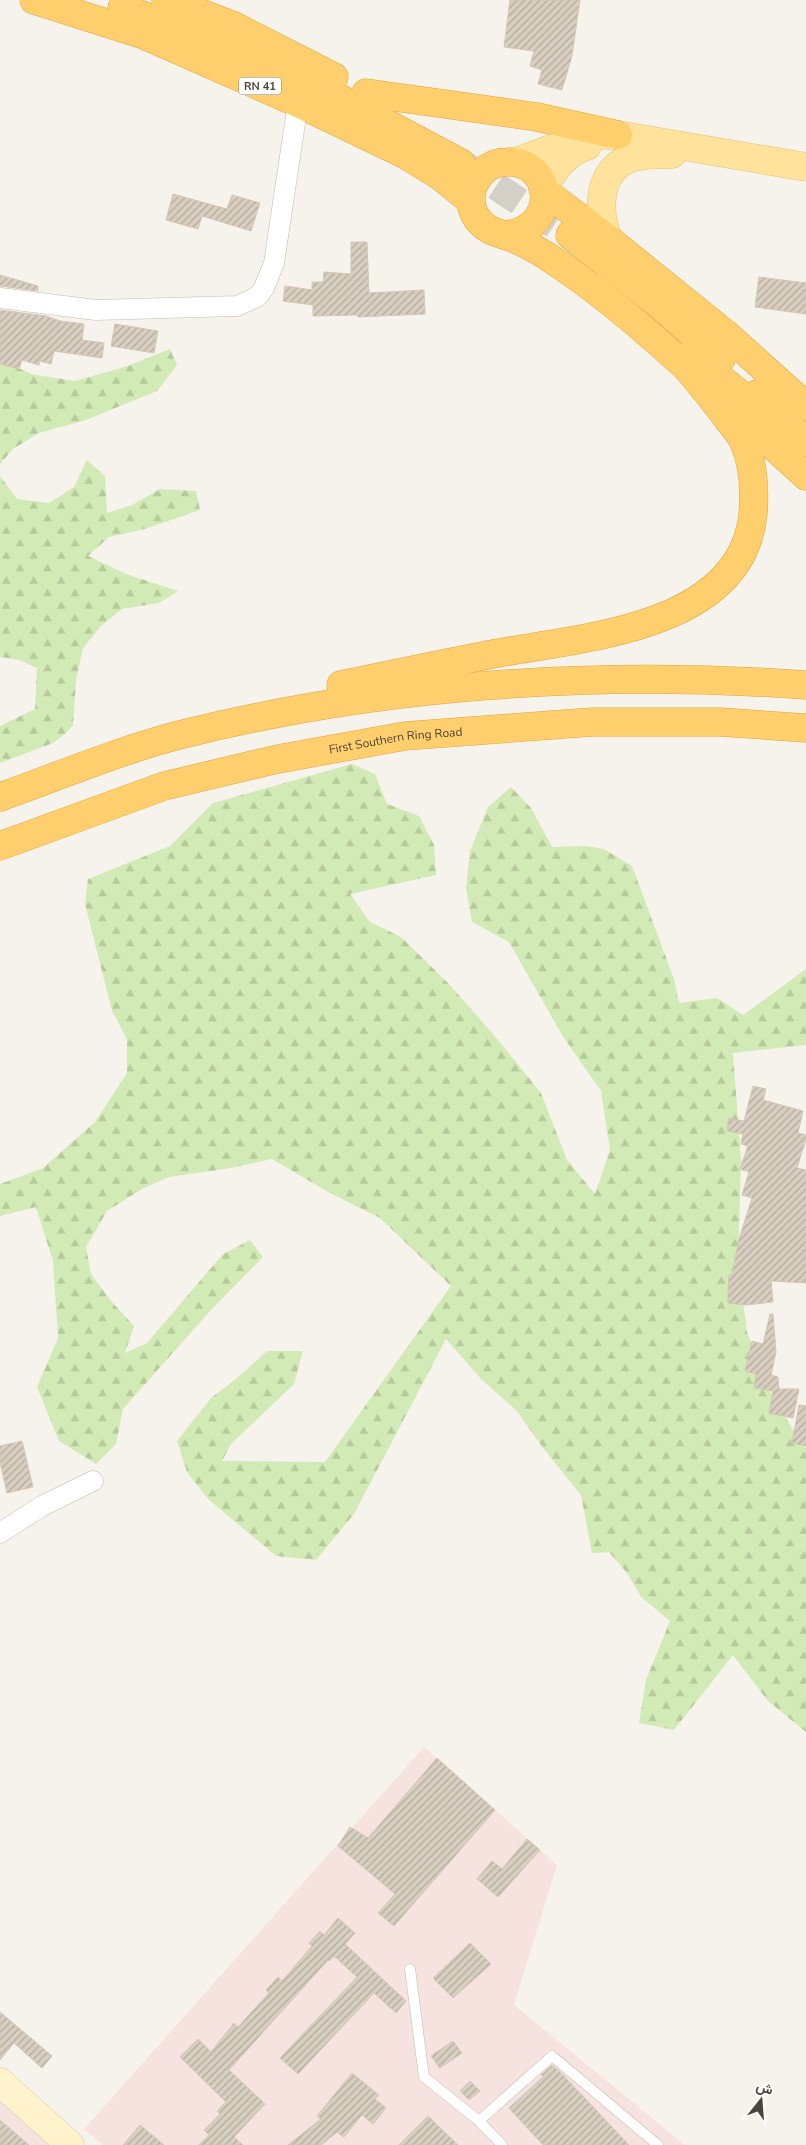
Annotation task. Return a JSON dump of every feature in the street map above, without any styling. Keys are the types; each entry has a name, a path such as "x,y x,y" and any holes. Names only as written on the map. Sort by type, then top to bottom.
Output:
{"highway":[{"name":"RN 41","path":"34,0 152,38 298,103 406,155 446,180 471,201"},
{"path":"97,0 185,30 239,53 343,100 461,163"},
{"path":"166,0 232,25 366,93 508,162 533,172 544,196 549,230 560,246 733,387 806,452"},
{"path":"366,93 537,117 618,135"},
{"path":"508,162 490,166 475,181 471,201 473,212 486,228 539,252 570,271 687,368 806,476"},
{"path":"506,236 519,234 530,228 538,219 544,196"},
{"path":"544,196 608,239 728,335 806,406"},
{"path":"570,235 662,307 729,365 806,425"},
{"path":"729,365 806,442"},
{"path":"0,797 141,746 325,689 496,654 579,640 636,627 676,611 706,594 726,575 741,553 752,526 753,477 752,468 742,439 687,368"},
{"path":"180,735 281,713 406,693 623,680 702,680 806,685"},
{"name":"First Southern Ring Road","path":"0,846 164,786 278,759 405,736 592,722 720,722 802,731"}],"main road":[{"path":"508,162 580,138 594,135 618,135 748,156 800,167"},
{"path":"544,196 563,160 572,152 586,147 612,144 760,167 800,167"},
{"path":"608,239 602,221 601,202 604,185 613,171 619,165 634,158 679,153"},
{"path":"0,2082 70,2145"}],"street":[{"path":"0,298 96,310 236,306 257,297 264,288 277,251 298,103"},
{"path":"0,1533 42,1506 93,1482"}],"lane":[{"path":"410,1969 424,2077 479,2121 502,2145"},
{"path":"479,2121 552,2056 658,2145"}],"shaded area":[{"path":"424,1747 557,1865 514,2005 685,2145 103,2145 84,2129"},
{"path":"0,2102 28,2126 50,2145 0,2145"}],"green space":[{"path":"170,349 177,365 157,391 86,420 39,433 13,449 0,464 0,359 31,374 75,381 128,366"},
{"path":"87,460 105,476 107,513 132,505 160,489 196,491 200,510 145,529 109,537 88,556 126,574 178,591 159,603 122,609 100,627 83,648 76,680 73,725 53,743 0,763 0,726 35,709 37,668 19,660 0,657 0,476 17,499 49,503 74,487"},
{"path":"352,764 375,774 387,804 419,816 434,845 436,875 350,894 370,922 401,937 449,984 494,1035 541,1093 567,1160 595,1194 610,1150 601,1091 562,1035 509,942 472,922 466,888 470,851 488,807 511,787 531,808 552,847 586,846 604,849 632,866 674,979 679,1003 717,998 743,1015 806,969 806,1045 733,1053 741,1159 738,1264 747,1332 768,1388 806,1448 806,1732 768,1701 733,1655 674,1730 639,1723 646,1680 670,1621 641,1597 627,1573 609,1552 592,1553 581,1495 543,1448 516,1410 482,1380 446,1339 354,1514 316,1560 276,1556 208,1499 187,1472 177,1441 211,1398 236,1379 267,1351 303,1351 294,1384 231,1444 222,1461 325,1462 451,1286 380,1218 330,1193 272,1159 231,1168 169,1177 144,1188 107,1211 86,1247 91,1274 111,1301 134,1326 125,1353 147,1343 223,1254 250,1240 263,1257 209,1312 123,1409 116,1444 96,1464 59,1441 37,1387 58,1338 53,1261 36,1207 0,1216 0,1184 43,1168 95,1122 127,1073 127,1039 112,1011 85,904 88,879 170,846 213,803"}],"building":[{"path":"510,0 580,0 572,56 562,90 538,84 542,70 530,66 534,51 504,47"},
{"path":"173,194 227,209 232,195 260,203 251,231 202,216 198,229 166,220"},
{"path":"351,242 367,242 369,293 424,290 425,314 358,317 357,315 313,316 313,305 283,301 285,286 312,290 312,282 323,282 324,272 351,274"},
{"path":"0,275 38,286 38,291 0,286"},
{"path":"759,277 806,283 806,314 755,307"},
{"path":"0,310 46,316 60,321 84,324 82,340 104,343 102,358 54,351 51,364 40,361 39,365 22,360 19,369 0,364"},
{"path":"115,324 158,331 154,353 111,346"},
{"path":"753,1086 766,1089 763,1100 803,1111 798,1133 806,1135 806,1139 797,1168 806,1170 806,1283 771,1281 773,1302 746,1305 728,1303 728,1297 729,1275 732,1275 739,1239 752,1198 742,1195 749,1172 740,1169 748,1146 741,1144 743,1134 727,1131 729,1118 744,1121"},
{"path":"770,1314 773,1314 776,1352 771,1375 778,1377 779,1389 799,1389 793,1418 769,1413 773,1391 754,1388 756,1374 745,1371 752,1341 763,1344"},
{"path":"799,1405 806,1406 806,1446 792,1443"},
{"path":"22,1441 33,1487 7,1493 0,1462 0,1446"},
{"path":"437,1758 495,1810 394,1926 378,1913 395,1894 338,1846 350,1827 368,1838"},
{"path":"527,1839 540,1850 498,1897 477,1879 492,1861 502,1869"},
{"path":"338,1918 355,1933 345,1944 406,2001 396,2013 374,1993 298,2074 280,2058 357,1977 334,1956 328,1960 229,2070 265,2104 234,2137 243,2145 199,2145 209,2135 204,2130 220,2114 217,2111 226,2102 180,2057 198,2039 211,2052 234,2023 238,2027 269,1993 266,1990 278,1977 282,1981 312,1946 309,1943 320,1931 324,1935"},
{"path":"470,1943 491,1964 453,1998 433,1978"},
{"path":"0,2012 52,2056 42,2068 14,2043 0,2060"},
{"path":"453,2041 462,2053 440,2068 431,2056"},
{"path":"552,2065 629,2145 543,2145 509,2108 544,2076 541,2075"},
{"path":"352,2073 379,2095 375,2099 386,2108 373,2124 362,2115 344,2137 337,2132 321,2145 288,2145 321,2119 317,2116"},
{"path":"470,2081 480,2091 469,2100 460,2091"},
{"path":"428,2116 458,2145 399,2145"},
{"path":"0,2120 29,2145 0,2145"},
{"path":"140,2125 164,2145 123,2145"}],"tunnel":[{"path":"461,163 570,235"}]}
